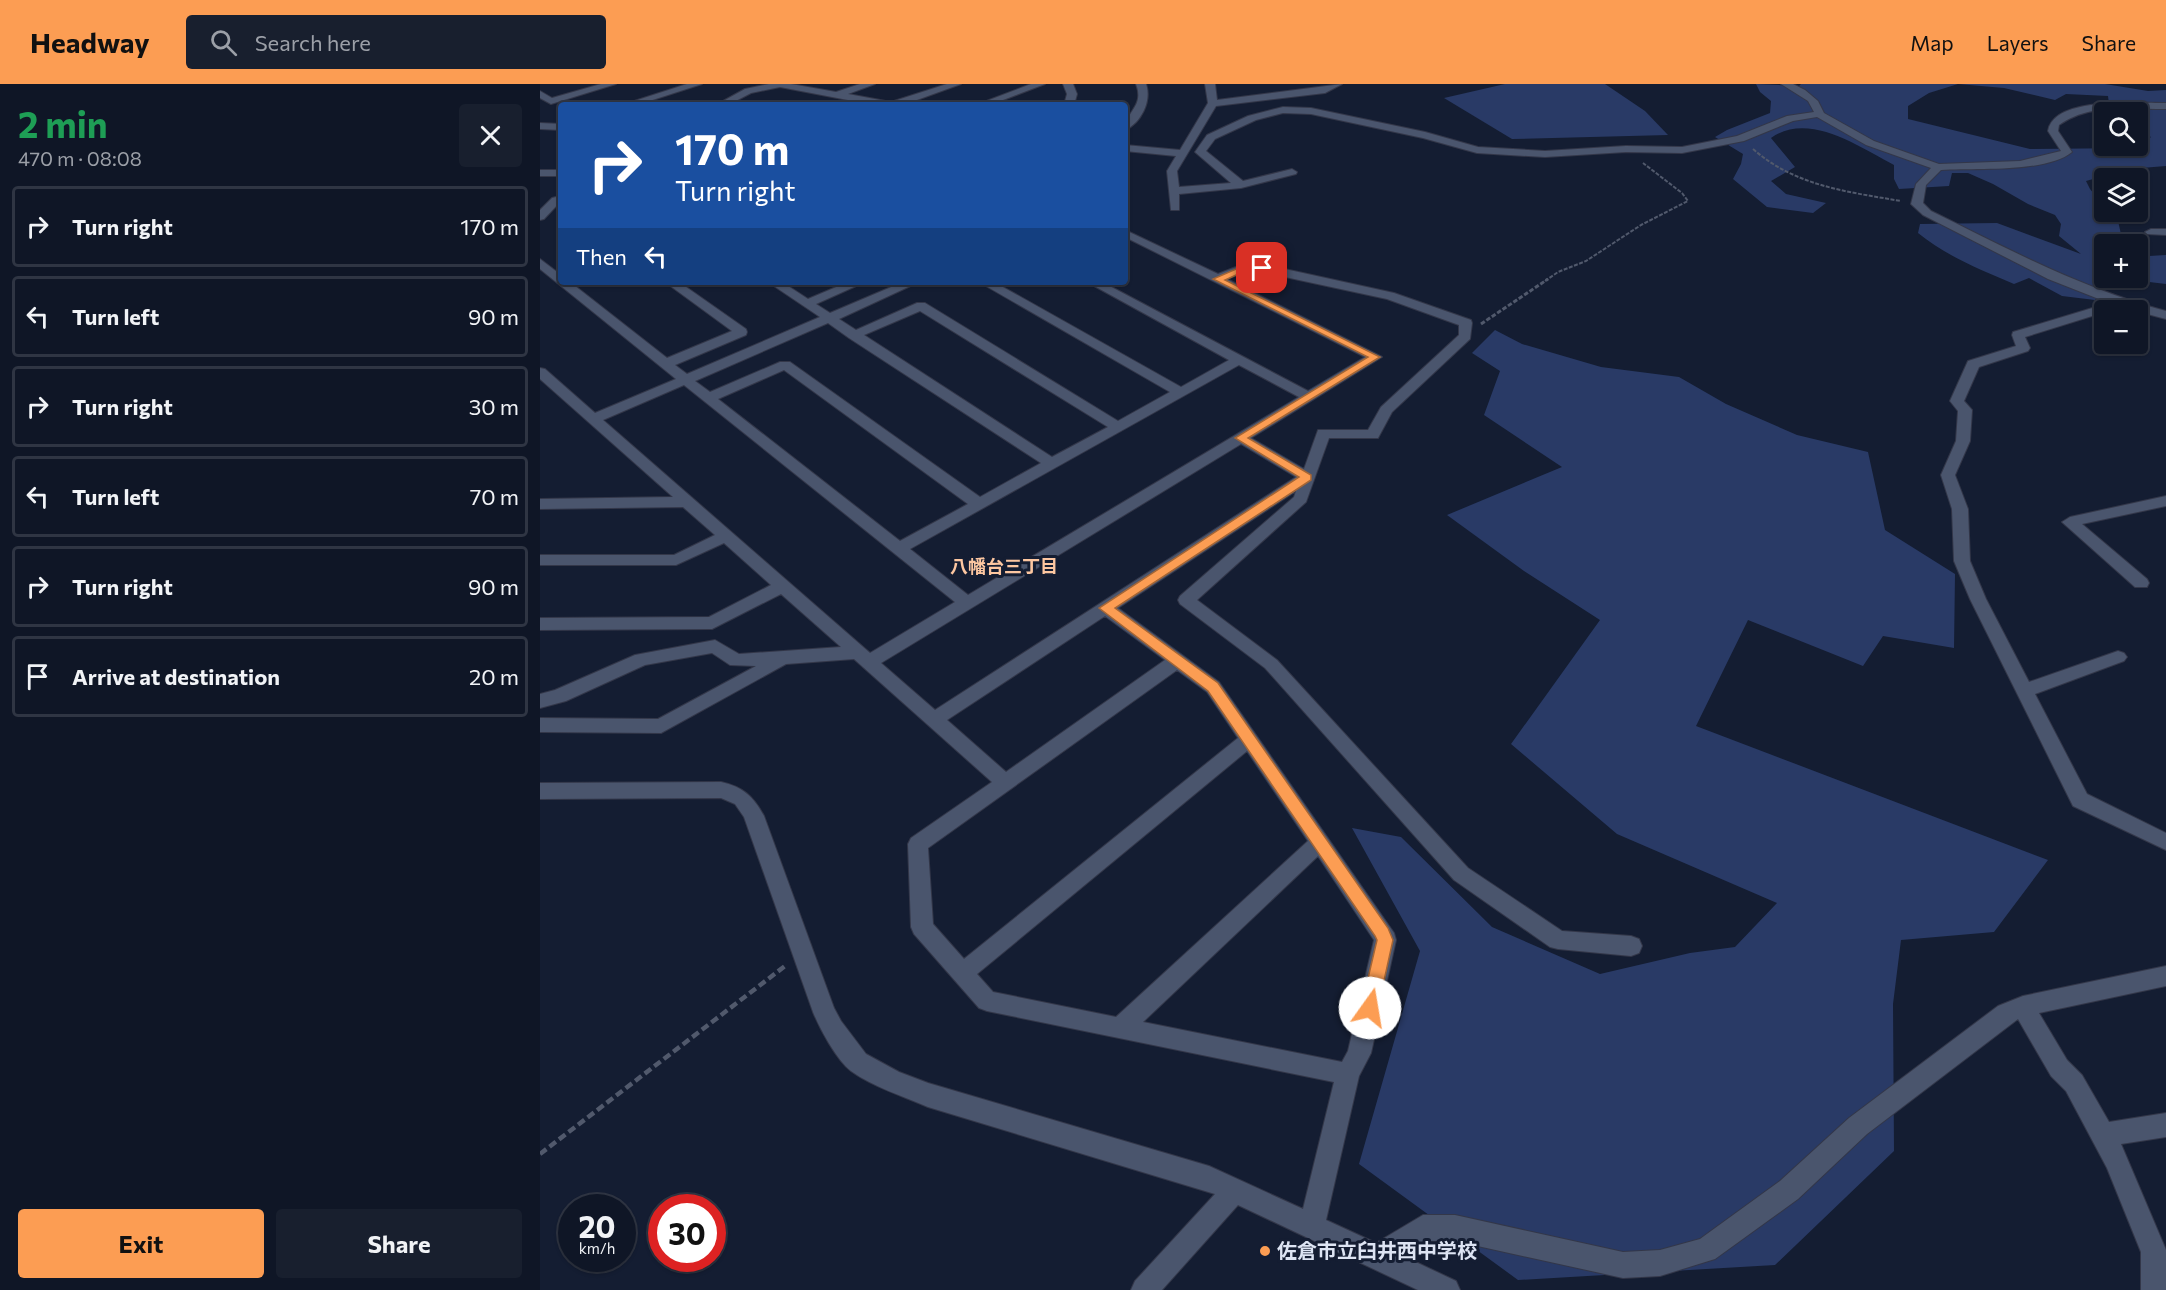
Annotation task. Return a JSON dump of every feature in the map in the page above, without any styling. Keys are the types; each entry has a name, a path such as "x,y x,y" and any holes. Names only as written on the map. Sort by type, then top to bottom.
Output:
{"street":[{"path":"540,94 551,101 610,84"},
{"path":"637,102 697,84"},
{"path":"727,102 748,91 782,84 876,102"},
{"path":"837,95 870,84"},
{"path":"901,102 956,84"},
{"path":"989,102 1040,84"},
{"path":"1068,84 1072,94 1070,102"},
{"path":"1128,123 1144,100 1142,84"},
{"path":"1175,208 1172,171 1213,103 1210,84"},
{"path":"1277,84 1285,95"},
{"path":"1213,103 1325,90 1338,84"},
{"path":"1786,84 1818,105 1819,114"},
{"path":"1241,185 1200,153 1211,137 1252,118 1283,110 1311,111 1414,132 1477,150 1545,154 1626,149 1682,150 1740,139 1791,118 1819,114 1870,143 1938,167 2026,163 2049,159 2067,152 2053,131 2054,124 2069,113 2099,107 2166,105"},
{"path":"540,126 558,126"},
{"path":"1128,148 1182,153"},
{"path":"1938,167 1921,184 1917,204 1928,213 2052,276 2113,300"},
{"path":"540,172 558,172"},
{"path":"1175,191 1241,185 1292,172"},
{"path":"540,200 558,200"},
{"path":"540,217 558,201"},
{"path":"2151,232 2166,232"},
{"path":"540,701 560,696 641,659 715,646 736,661 864,657 967,603 1375,357 1128,234"},
{"path":"540,263 554,278"},
{"path":"1217,279 1246,267 1262,268 1390,296 1466,323 1465,336 1386,410 1373,435 1323,433 1306,477 1301,499 1186,600 1270,664 1461,874 1558,940 1631,946"},
{"path":"563,285 967,603"},
{"path":"665,364 741,332 675,285"},
{"path":"778,285 1052,464"},
{"path":"806,304 852,285"},
{"path":"594,419 906,285"},
{"path":"990,285 1180,392"},
{"path":"1099,285 1309,397"},
{"path":"854,335 921,306 1118,427"},
{"path":"2148,310 2166,315"},
{"path":"2094,311 2018,335 2023,348 1973,364 1957,401 1965,410 1963,441 1948,475 1960,509 1962,561 1978,598 2080,800 2166,842"},
{"path":"898,549 1239,360"},
{"path":"709,398 785,365 979,504"},
{"path":"540,372 1005,782"},
{"path":"1240,438 1306,477"},
{"path":"934,719 1306,477"},
{"path":"2141,583 2070,522 2166,501"},
{"path":"540,504 688,502"},
{"path":"540,560 676,560 727,536"},
{"path":"540,624 712,623 783,586"},
{"path":"1106,608 1213,687 1383,933 1385,940 1359,1053 1348,1074 1312,1227"},
{"path":"2025,691 2118,657"},
{"path":"540,725 661,726 785,658"},
{"path":"1178,660 918,844 922,927 987,1001 1348,1074"},
{"path":"962,973 1249,739"},
{"path":"540,791 714,790 736,793 747,803 754,816 824,1012 844,1047 858,1062 883,1076 928,1095 1209,1178 1447,1290"},
{"path":"1120,1028 1320,842"},
{"path":"1378,1257 1423,1228 1455,1228 1623,1265 1660,1263 1706,1250 1789,1190 1858,1126 2006,1013 2024,1006 2166,976"},
{"path":"2024,1006 2059,1068 2074,1083 2104,1135 2154,1252 2154,1290"},
{"path":"2104,1135 2166,1125"},
{"path":"1144,1290 1235,1190"}],"path":[{"path":"1740,139 1775,168 1796,177 1825,186 1917,204"},
{"path":"1466,323 1484,324 1558,272 1586,261 1641,225 1688,201 1682,193 1642,162 1645,158 1666,150"},
{"path":"540,1154 803,952"}],"shaded area":[{"path":"1505,84 1605,84 1645,111 1668,135 1512,139 1444,98"},
{"path":"1756,84 1799,86 1801,84 1958,84 2105,84 2148,91 2166,90 2166,166 2094,168 2094,179 2086,181 2094,194 2094,222 2118,222 2121,234 2094,234 2094,288 2105,288 2095,300 2062,296 2029,278 2014,284 1952,256 1918,233 1920,224 1997,223 2081,254 2059,236 2061,224 2055,215 2028,204 1968,173 1952,173 1949,186 1899,189 1894,179 1894,165 1850,141 1817,130 1801,128 1786,131 1771,138 1795,167 1771,181 1786,194 1826,203 1813,213 1767,207 1733,179 1741,164 1743,154 1715,137 1770,113 1771,101 1760,92","holes":["1958,84 2004,88 2055,100 2066,94 2108,96 2109,102 2148,102 2148,136 2151,137 2148,139 2148,156 2094,156 2094,148 2030,149 1908,119 1908,106 1929,93"]},
{"path":"2148,255 2166,255 2166,284 2148,282"},
{"path":"1495,330 1522,344 1601,367 1679,377 1726,404 1797,435 1868,452 1885,530 1955,574 1954,648 1883,636 1863,666 1748,620 1696,726 2048,860 1994,932 1901,940 1893,1004 1894,1151 1775,1265 1518,1280 1359,1164 1420,951 1352,828 1401,837 1492,927 1600,974 1690,953 1735,947 1777,903 1617,834 1511,744 1600,620 1524,571 1447,515 1562,467 1484,415 1500,371 1472,353"}],"place":[{"name":"佐倉市立臼井西中学校","path":"1265,1251"}],"district":[{"name":"八幡台三丁目","path":"1004,567"}],"route":[{"path":"1262,268 1246,267 1217,279 1375,357 1240,438 1306,477 1106,608 1207,680 1213,687 1383,933 1385,940 1370,1008"}]}
